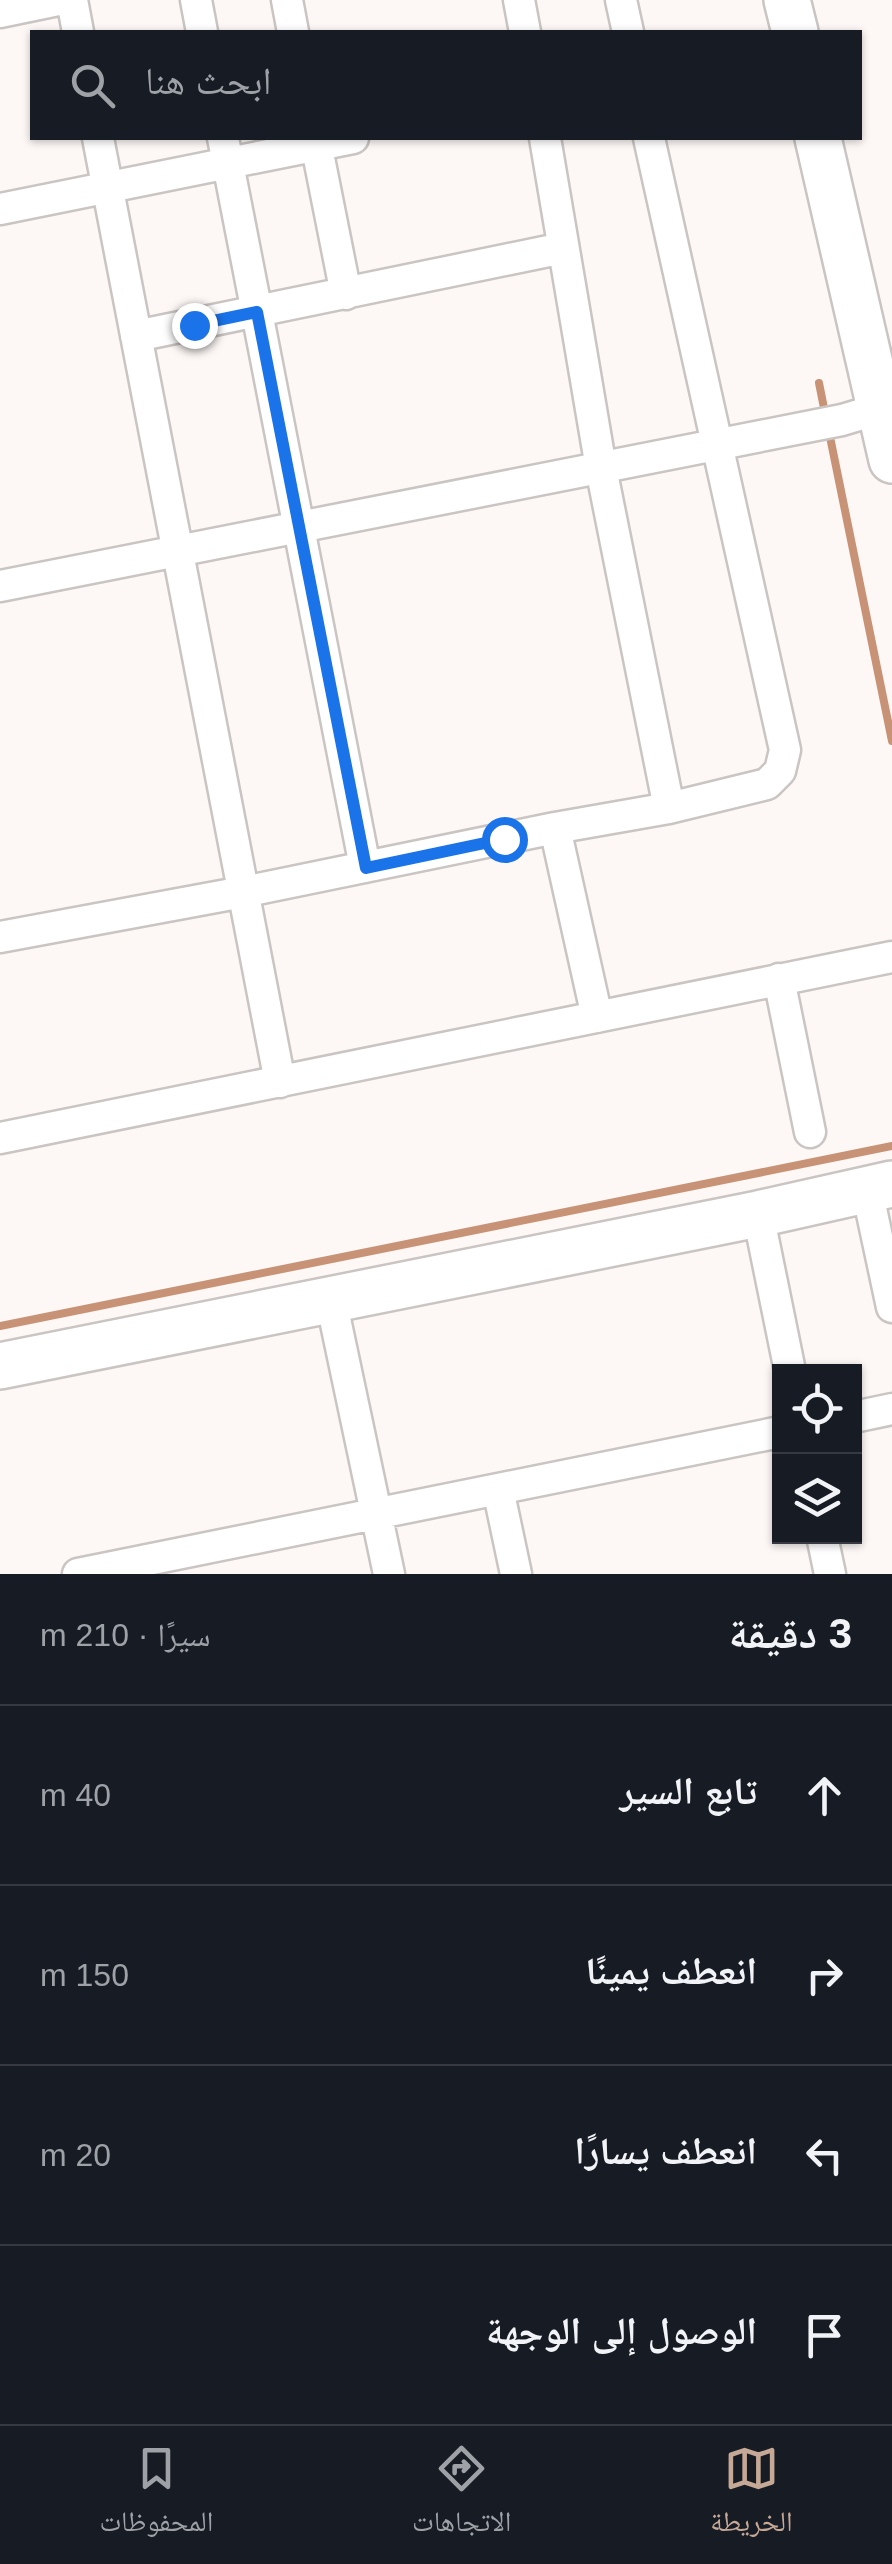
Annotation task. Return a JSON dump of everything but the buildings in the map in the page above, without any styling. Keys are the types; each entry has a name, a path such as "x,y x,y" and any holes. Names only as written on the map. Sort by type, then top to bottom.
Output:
{"street":[{"path":"0,12 58,0"},
{"path":"72,0 78,30"},
{"path":"196,0 202,30"},
{"path":"287,0 294,30"},
{"path":"519,0 526,30"},
{"path":"621,0 628,30"},
{"path":"788,0 795,30"},
{"path":"98,140 280,1082"},
{"path":"545,140 601,468 669,808"},
{"path":"0,937 669,808 767,784 780,771 785,750 649,140"},
{"path":"819,140 886,406 892,460"},
{"path":"0,210 108,188 225,150 316,141 346,294"},
{"path":"225,150 366,868"},
{"path":"136,336 563,248"},
{"path":"0,586 842,420 886,406"},
{"path":"555,828 596,1017"},
{"path":"0,1138 892,957"},
{"path":"779,980 810,1132"},
{"path":"0,1366 880,1187 892,1307"},
{"path":"758,1214 788,1364"},
{"path":"331,1300 389,1574"},
{"path":"862,1415 892,1409"},
{"path":"78,1574 137,1568 376,1514 772,1434"},
{"path":"498,1489 516,1574"},
{"path":"824,1544 830,1574"}],"waterway":[{"path":"819,383 826,418"},
{"path":"829,432 892,741"},
{"path":"0,1326 892,1146"}],"route":[{"path":"194,325 257,312 366,868 504,839"}]}
